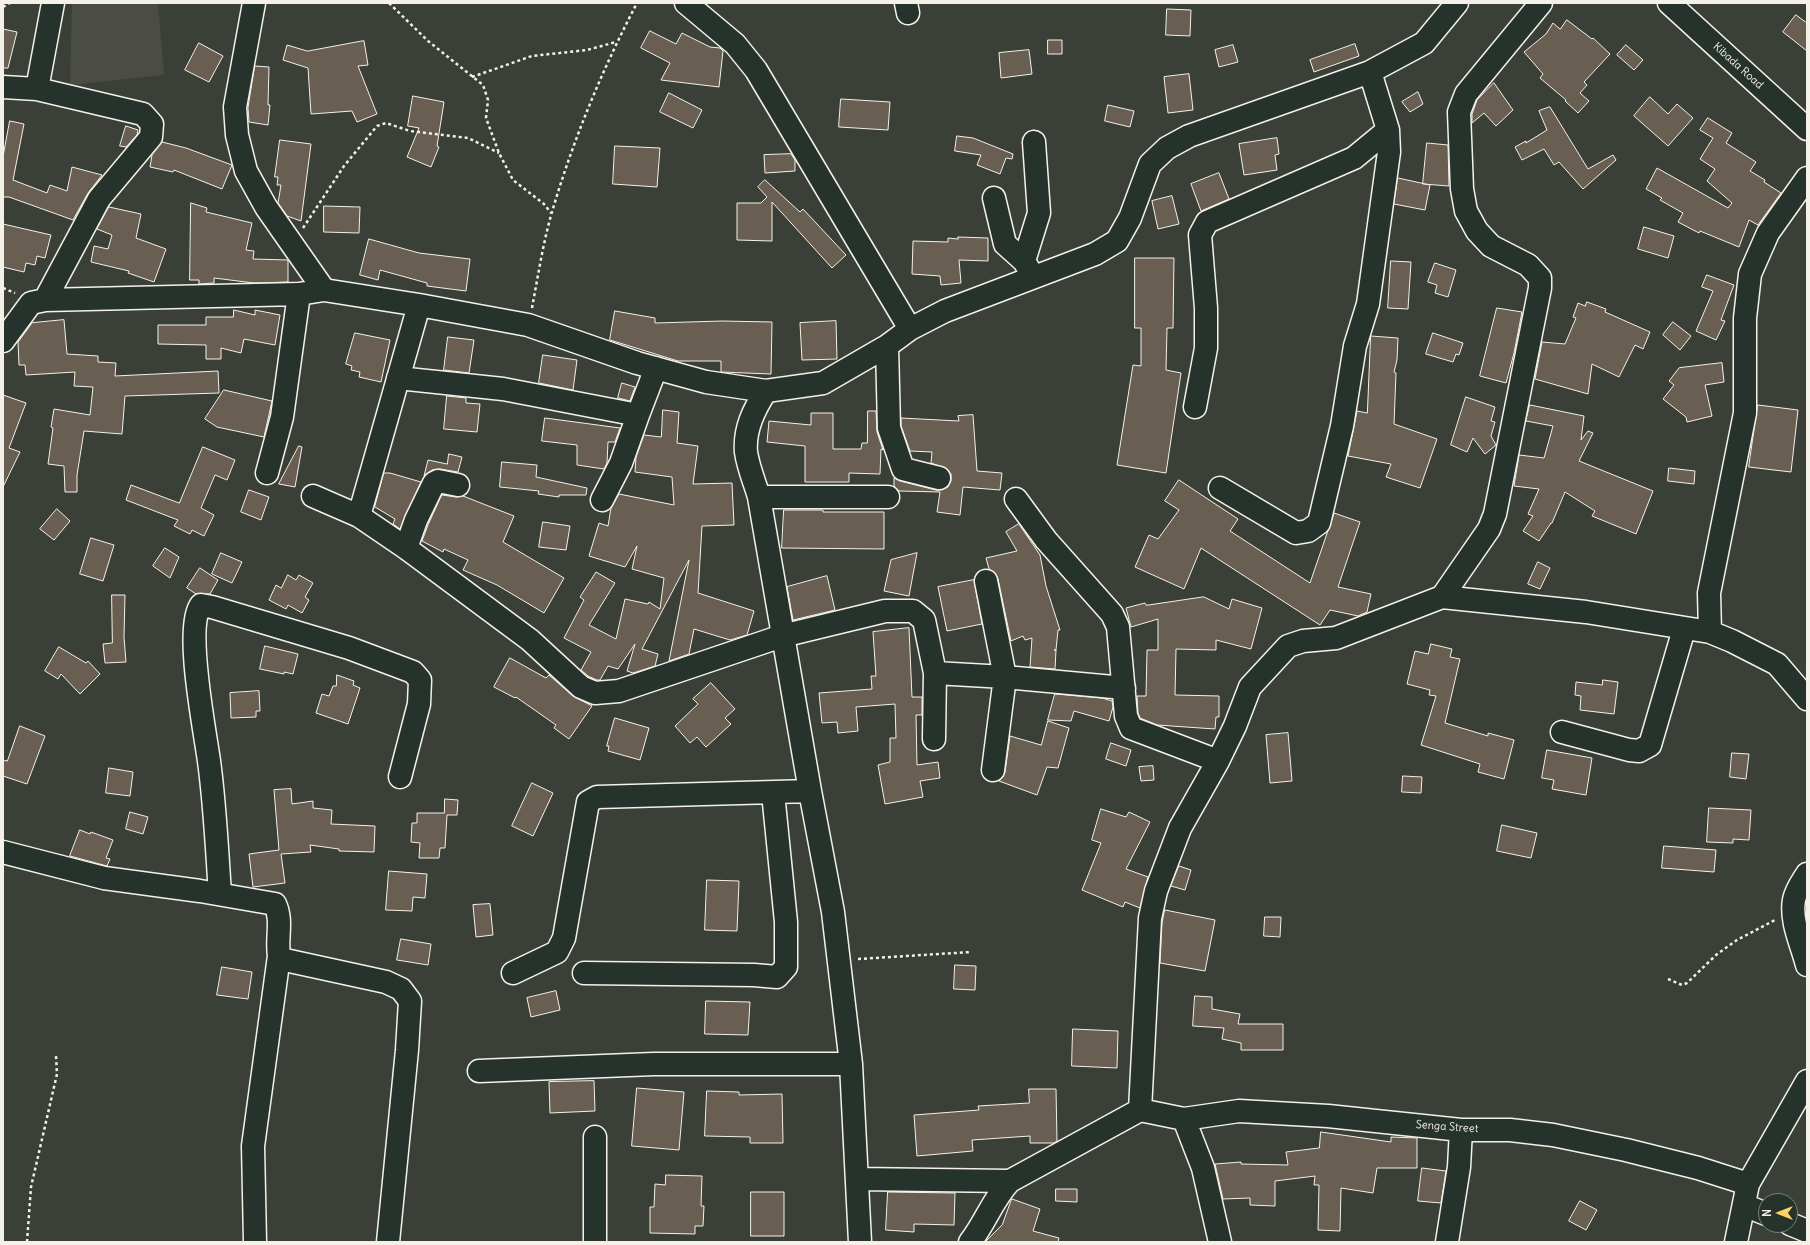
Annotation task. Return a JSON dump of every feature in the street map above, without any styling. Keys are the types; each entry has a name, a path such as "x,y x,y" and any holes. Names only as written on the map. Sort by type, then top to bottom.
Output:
{"street":[{"path":"37,90 52,3"},
{"path":"254,3 235,107 237,135 246,171 266,207 324,290"},
{"path":"686,3 735,44 756,70 910,329"},
{"path":"3,341 30,303 45,300 299,294 324,290 418,304 528,325 637,363 706,382 766,391 823,383 887,346 910,329 1028,269 1095,254 1118,241 1130,218 1150,164 1167,148 1189,136 1370,72 1424,43 1458,3"},
{"path":"1442,597 1489,529 1495,514 1540,288 1540,278 1528,266 1491,246 1477,231 1466,211 1462,189 1459,112 1466,94 1541,3"},
{"name":"Kibada Road","path":"1669,3 1807,129"},
{"path":"1220,488 1296,533 1308,531 1319,523 1342,426 1355,346 1368,304 1389,152 1388,130 1370,72"},
{"path":"3,87 37,90 143,114 152,124 151,137 99,199 45,300"},
{"path":"1195,407 1206,348 1206,308 1200,235 1207,222 1354,158 1388,130"},
{"path":"1028,269 1039,213 1034,142"},
{"path":"1710,632 1708,593 1745,413 1745,318 1750,274 1768,233 1807,178"},
{"path":"994,198 1005,244 1028,269"},
{"path":"268,473 282,417 299,294"},
{"path":"358,516 418,304"},
{"path":"887,346 889,428 899,460 903,469 939,478"},
{"path":"602,500 621,463 656,368"},
{"path":"398,378 503,389 638,414"},
{"path":"766,391 753,411 748,430 746,452 760,497 782,636 834,912 851,1064 860,1242"},
{"path":"406,548 416,520 434,483 438,481 458,486"},
{"path":"313,496 358,516 406,548 530,640 581,687 596,693 619,691 782,636 885,611 913,611 924,620 935,673 934,738"},
{"path":"760,497 888,497"},
{"path":"1016,499 1046,540 1112,614 1118,627 1126,716 1131,728 1218,761"},
{"path":"986,581 1005,677 992,770"},
{"path":"970,1242 980,1229 1001,1190 1010,1181 1140,1110 1150,918 1156,891 1180,828 1218,761 1235,726 1250,687 1288,646 1304,641 1336,638 1442,597 1586,612 1710,632 1732,641 1777,664 1807,699"},
{"path":"220,894 209,762 199,701 195,634 198,610 201,605 212,606 349,648 413,672 420,680 419,704 400,777"},
{"path":"1562,732 1629,750 1639,751 1650,745 1684,629"},
{"path":"935,673 1005,677 1124,688"},
{"path":"513,973 557,952 564,938 588,802 597,796 810,791"},
{"path":"584,972 754,975 777,977 786,967 786,922 773,793"},
{"path":"3,852 104,878 220,894 275,904 280,914 277,945 279,956 253,1146 255,1242"},
{"path":"1807,874 1798,889 1794,899 1793,909 1807,965"},
{"path":"279,956 285,960 386,982 402,989 410,1001 407,1050 388,1242"},
{"path":"478,1071 654,1064 851,1064"},
{"path":"1736,1242 1748,1184 1807,1081"},
{"name":"Senga Street","path":"1140,1110 1184,1119 1239,1111 1328,1116 1461,1130 1510,1130 1553,1134 1698,1168 1748,1184"},
{"path":"1184,1119 1203,1168 1220,1242"},
{"path":"1447,1242 1459,1167 1461,1130"},
{"path":"595,1137 595,1242"},
{"path":"857,1178 1010,1181"},
{"path":"1744,1205 1758,1211"}],"path":[{"path":"3,7 10,3"},
{"path":"389,3 428,41 483,85 488,100 486,118 499,153 513,180 544,204 551,213"},
{"path":"528,325 551,213 577,137 617,42 637,3"},
{"path":"472,77 532,56 587,50 617,42"},
{"path":"292,244 344,166 377,126 386,123 410,131 468,138 499,153"},
{"path":"1668,979 1682,985 1686,983 1716,955 1737,940 1793,909"},
{"path":"840,960 971,952"},
{"path":"27,1242 30,1186 58,1074 56,1056"}],"shaded area":[{"path":"72,3 158,3 164,75 70,85"}],"building":[{"path":"1167,9 1191,10 1190,36 1166,35"},
{"path":"1796,15 1807,23 1807,51 1783,32"},
{"path":"1567,20 1592,39 1593,38 1610,54 1584,82 1587,85 1580,93 1589,101 1578,113 1565,101 1566,100 1540,78 1543,74 1524,52 1546,34 1553,23 1560,29"},
{"path":"3,29 17,32 8,68 3,68"},
{"path":"650,31 676,44 682,33 710,47 720,48 723,51 719,87 661,80 670,63 641,48"},
{"path":"1048,40 1062,40 1062,54 1048,54"},
{"path":"364,41 368,65 358,66 377,114 357,122 352,111 311,114 308,68 283,60 287,45 307,51"},
{"path":"199,43 223,56 209,82 185,70"},
{"path":"1355,44 1359,56 1314,72 1310,60"},
{"path":"1233,45 1238,62 1219,67 1215,50"},
{"path":"1626,45 1643,60 1634,70 1617,55"},
{"path":"1029,50 1032,74 1001,78 999,53"},
{"path":"255,66 269,67 268,105 270,105 268,125 249,122 248,108"},
{"path":"1189,74 1193,110 1168,113 1164,77"},
{"path":"1494,83 1513,110 1496,126 1484,113 1472,123 1472,114 1477,100"},
{"path":"1418,92 1423,104 1410,112 1402,102"},
{"path":"669,93 702,110 693,128 660,112"},
{"path":"413,96 444,102 437,146 439,147 431,167 407,157 419,128 408,126"},
{"path":"1650,97 1668,114 1677,104 1693,118 1668,146 1634,116"},
{"path":"841,99 890,102 888,130 839,127"},
{"path":"1108,105 1134,111 1130,127 1105,121"},
{"path":"1550,107 1588,169 1613,155 1616,160 1583,189 1559,162 1554,165 1544,149 1522,160 1515,147 1526,141 1526,143 1547,130 1539,111"},
{"path":"1708,118 1732,133 1726,143 1756,162 1750,171 1765,180 1764,182 1781,193 1758,225 1749,220 1739,247 1700,231 1699,233 1678,222 1683,213 1660,200 1662,198 1646,189 1657,168 1728,208 1732,203 1707,181 1715,169 1700,159 1713,138 1700,130"},
{"path":"10,121 24,124 13,180 47,193 50,185 67,191 72,167 102,175 88,193 73,220 9,197 3,197 3,157"},
{"path":"126,126 138,130 137,135 126,147 120,146"},
{"path":"957,136 973,138 1013,154 1012,159 1006,158 1000,174 977,165 981,155 955,151"},
{"path":"1277,138 1279,154 1275,155 1277,170 1244,175 1239,144"},
{"path":"280,140 311,144 301,221 287,216 278,203 281,185 277,185 278,177 275,177"},
{"path":"162,142 186,148 232,165 222,189 174,170 173,172 150,167 152,155"},
{"path":"1427,143 1448,145 1449,186 1423,184"},
{"path":"615,146 660,148 657,187 613,184"},
{"path":"791,154 795,160 795,171 765,173 764,155"},
{"path":"1219,173 1229,199 1201,211 1191,184"},
{"path":"1398,178 1430,185 1425,210 1394,204"},
{"path":"765,180 800,212 803,209 846,255 832,268 772,202 772,241 737,240 737,203 761,203 767,197 758,187"},
{"path":"1172,196 1179,224 1158,229 1152,201"},
{"path":"191,203 207,208 206,212 252,223 246,250 254,251 253,259 288,260 288,282 254,283 214,278 214,283 199,284 199,280 190,280"},
{"path":"324,206 360,207 359,233 324,232"},
{"path":"109,207 141,214 136,238 166,249 154,282 128,273 129,271 91,262 94,246 108,249 112,235 97,229"},
{"path":"3,224 51,235 45,258 37,256 35,265 26,263 24,272 3,267"},
{"path":"1644,227 1674,236 1668,258 1638,249"},
{"path":"958,237 988,238 988,261 959,260 961,283 941,285 940,276 912,274 913,241 948,242 948,238 958,239"},
{"path":"369,239 419,253 470,259 466,291 427,286 427,283 380,270 378,280 360,275"},
{"path":"1135,258 1174,258 1173,328 1167,328 1166,370 1181,373 1166,473 1117,465 1133,365 1141,366 1141,328 1135,328"},
{"path":"1391,261 1411,262 1408,309 1388,308"},
{"path":"1435,263 1456,270 1448,297 1435,293 1437,285 1428,282"},
{"path":"1707,275 1734,285 1721,320 1725,321 1716,340 1696,331 1713,291 1702,287"},
{"path":"1587,302 1606,309 1605,312 1650,332 1643,349 1635,345 1619,377 1592,364 1588,394 1535,379 1542,342 1565,344 1576,318 1573,317 1578,303 1585,306"},
{"path":"1497,308 1522,312 1514,353 1506,383 1480,376"},
{"path":"234,310 255,315 255,310 280,315 275,345 244,339 241,353 221,348 221,359 206,359 206,345 158,344 158,325 206,325 206,317 233,317"},
{"path":"615,311 655,318 655,323 722,321 772,322 771,374 721,372 721,361 678,361 610,340"},
{"path":"64,320 67,354 98,356 98,362 116,363 115,376 218,371 219,393 125,396 122,434 84,431 77,475 77,492 65,492 64,466 48,464 53,428 51,427 54,409 90,415 93,387 74,386 75,372 26,375 25,365 19,365 18,342 32,323"},
{"path":"836,321 837,359 802,360 800,323"},
{"path":"1673,322 1691,336 1680,350 1663,335"},
{"path":"355,333 390,340 381,382 359,377 360,372 351,370 352,366 346,364"},
{"path":"1433,333 1463,343 1459,355 1456,354 1453,362 1426,354"},
{"path":"1371,336 1398,338 1397,360 1394,372 1396,373 1394,424 1437,439 1420,488 1386,477 1391,464 1348,456 1357,411 1367,413"},
{"path":"448,337 474,340 469,373 444,370"},
{"path":"543,355 577,360 573,390 539,383"},
{"path":"1722,363 1724,382 1705,385 1712,416 1687,422 1686,417 1663,399 1674,385 1669,381 1679,368"},
{"path":"622,383 635,387 630,401 618,398"},
{"path":"224,390 272,401 264,437 217,427 205,419"},
{"path":"3,395 26,403 9,448 20,452 3,487"},
{"path":"447,396 466,398 466,403 480,404 477,432 444,429"},
{"path":"1466,397 1495,407 1491,421 1495,422 1491,436 1496,445 1485,454 1473,438 1467,452 1451,445"},
{"path":"1530,405 1584,416 1581,440 1588,431 1593,433 1579,461 1653,491 1636,534 1592,516 1595,511 1565,492 1552,523 1539,541 1523,531 1533,516 1528,514 1539,489 1514,486 1519,455 1544,458 1553,426 1526,421"},
{"path":"1758,405 1798,410 1791,472 1749,467"},
{"path":"663,410 679,412 677,443 698,446 693,484 732,483 734,525 702,526 698,593 754,611 747,635 730,640 694,629 689,654 669,661 689,560 642,649 658,654 655,666 633,673 627,671 635,644 618,669 608,666 600,680 597,680 588,676 581,670 591,652 564,638 584,600 580,597 596,572 615,583 589,625 616,639 625,599 648,604 649,602 660,609 664,578 632,569 637,546 625,567 589,556 599,523 608,526 611,508 619,494 674,505 672,477 635,472 636,457 644,435 661,437"},
{"path":"868,411 876,411 877,432 883,450 881,449 880,474 849,473 849,482 805,482 805,446 767,442 769,421 811,425 811,413 833,413 833,449 861,449 862,443 867,443"},
{"path":"973,415 977,471 1002,473 1000,490 963,487 960,515 937,512 940,492 899,491 894,486 894,478 900,481 936,490 942,490 948,487 951,481 951,474 947,469 931,463 932,452 910,451 901,426 901,418 959,421 958,416"},
{"path":"545,418 620,428 615,442 608,442 607,463 604,469 577,465 577,445 542,441"},
{"path":"299,446 302,447 295,487 279,484"},
{"path":"203,447 235,460 227,480 215,475 201,508 214,515 204,536 192,530 190,534 174,526 178,520 126,500 131,485 179,503"},
{"path":"449,454 462,457 458,472 440,469 432,470 424,476 428,460 447,464"},
{"path":"502,462 537,465 536,477 587,488 586,495 559,495 559,497 538,494 539,491 500,487"},
{"path":"1669,468 1695,471 1694,484 1668,481"},
{"path":"384,473 390,473 421,482 400,529 393,524 395,519 375,507"},
{"path":"1179,480 1238,519 1230,531 1310,583 1334,513 1360,522 1338,587 1371,594 1367,612 1358,616 1330,610 1320,625 1201,548 1184,589 1135,567 1149,535 1158,539 1179,510 1165,501"},
{"path":"249,490 269,497 261,520 241,512"},
{"path":"442,495 456,497 463,496 514,516 503,542 564,578 544,613 497,585 463,570 468,560 444,549 443,552 422,541"},
{"path":"57,509 70,521 54,540 40,529"},
{"path":"784,510 823,510 823,512 884,512 884,549 782,548"},
{"path":"543,522 570,526 566,550 539,547"},
{"path":"1019,524 1040,555 1046,586 1060,630 1058,630 1055,669 1030,667 1032,638 1025,640 1023,636 1011,641 998,579 995,573 989,569 986,558 1017,551 1006,532"},
{"path":"91,538 114,545 103,581 80,574"},
{"path":"165,548 179,557 170,578 153,566"},
{"path":"221,553 242,562 232,583 212,574"},
{"path":"917,553 909,596 884,591 891,560"},
{"path":"1538,562 1550,568 1540,589 1528,584"},
{"path":"200,568 218,580 210,594 196,594 187,588"},
{"path":"288,575 296,580 299,575 313,583 305,597 309,600 302,613 288,605 286,609 269,600 276,585 281,588"},
{"path":"827,576 835,610 793,620 787,587"},
{"path":"974,580 982,624 947,631 938,587"},
{"path":"112,595 125,595 124,637 126,662 105,663 103,644 112,643"},
{"path":"1204,597 1229,609 1232,599 1262,608 1251,649 1216,640 1216,650 1176,649 1175,695 1219,696 1219,717 1216,717 1215,729 1157,725 1140,718 1138,713 1137,696 1146,696 1147,650 1158,650 1158,619 1131,627 1126,608 1145,603 1146,605"},
{"path":"909,628 912,697 922,697 922,715 916,715 917,765 938,762 940,778 920,781 923,797 885,804 878,765 890,762 890,738 896,738 895,704 856,707 858,731 838,733 837,722 822,723 819,693 872,689 871,676 876,676 873,632"},
{"path":"1431,644 1452,649 1450,657 1460,659 1445,723 1488,736 1488,733 1514,740 1504,779 1478,772 1480,764 1421,745 1436,696 1429,695 1430,690 1407,684 1415,651 1428,654"},
{"path":"265,646 298,654 293,674 284,672 284,674 260,669"},
{"path":"59,647 86,663 88,661 100,674 80,694 61,674 58,679 45,671"},
{"path":"510,658 546,678 549,675 573,696 592,706 569,739 554,728 556,725 516,697 515,698 494,687"},
{"path":"337,675 354,681 353,685 360,688 348,724 316,713 322,694 329,696 333,686 336,686"},
{"path":"1603,680 1618,682 1614,714 1580,710 1581,696 1575,695 1576,682 1602,685"},
{"path":"711,683 735,709 725,718 731,724 706,747 697,737 690,743 675,726 698,704 693,699"},
{"path":"259,691 260,711 256,711 256,717 231,718 230,693"},
{"path":"1055,694 1102,698 1112,701 1113,707 1109,721 1074,711 1071,721 1048,720"},
{"path":"615,718 649,728 640,760 608,751 609,746 607,746"},
{"path":"1048,721 1069,728 1058,768 1047,767 1037,795 999,781 1005,772 1010,736 1041,745"},
{"path":"20,726 45,736 27,784 3,776 3,760 7,761"},
{"path":"1288,733 1292,781 1270,783 1266,735"},
{"path":"1111,743 1131,750 1126,766 1106,759"},
{"path":"1547,750 1592,758 1586,795 1552,789 1554,780 1542,778"},
{"path":"1732,753 1749,754 1746,779 1730,777"},
{"path":"1153,766 1154,780 1141,781 1139,767"},
{"path":"109,768 133,772 130,796 106,793"},
{"path":"1403,776 1422,777 1421,793 1402,792"},
{"path":"532,783 553,793 533,836 512,826"},
{"path":"291,789 292,804 313,801 313,808 332,810 331,824 375,826 374,852 339,851 339,849 310,845 311,852 281,854 285,883 253,887 249,854 279,850 274,790"},
{"path":"445,799 458,800 457,815 447,815 445,848 440,848 439,858 419,858 420,843 411,842 412,823 417,823 417,813 444,813"},
{"path":"1709,808 1751,810 1749,840 1733,839 1733,843 1707,842"},
{"path":"1101,809 1126,817 1129,812 1150,822 1126,869 1148,877 1140,908 1125,902 1123,907 1082,890 1101,843 1092,840"},
{"path":"130,812 148,817 143,834 126,829"},
{"path":"1502,825 1537,833 1531,858 1497,851"},
{"path":"80,830 90,834 91,832 113,840 106,858 110,859 107,866 70,856"},
{"path":"1664,846 1716,850 1714,872 1662,868"},
{"path":"1179,866 1191,870 1185,890 1171,886"},
{"path":"389,871 427,874 425,898 413,897 412,911 386,910"},
{"path":"707,880 739,881 737,931 705,930"},
{"path":"490,904 493,935 476,937 473,905"},
{"path":"1165,910 1215,920 1205,971 1160,963 1162,923"},
{"path":"1265,917 1281,917 1280,937 1264,936"},
{"path":"401,939 431,944 428,965 397,960"},
{"path":"955,965 976,966 975,990 954,989"},
{"path":"222,967 252,972 248,999 217,995"},
{"path":"556,991 560,1010 531,1017 527,998"},
{"path":"1195,996 1212,997 1212,1009 1240,1014 1238,1024 1283,1024 1283,1050 1241,1050 1241,1043 1222,1039 1224,1028 1193,1026"},
{"path":"706,1001 750,1002 748,1035 705,1034"},
{"path":"1073,1029 1118,1031 1117,1068 1072,1066"},
{"path":"594,1081 595,1111 550,1113 549,1082"},
{"path":"637,1088 684,1092 679,1150 632,1146"},
{"path":"1029,1089 1056,1089 1057,1141 1054,1143 1030,1143 1030,1136 972,1140 973,1151 917,1156 914,1115 979,1110 978,1106 1029,1103"},
{"path":"707,1091 739,1092 739,1095 782,1094 783,1143 750,1143 750,1137 705,1136"},
{"path":"1321,1132 1391,1142 1391,1137 1417,1138 1417,1168 1377,1168 1373,1193 1341,1188 1340,1231 1318,1230 1319,1185 1314,1185 1315,1176 1275,1181 1275,1206 1250,1205 1250,1198 1223,1199 1215,1164 1241,1162 1241,1164 1288,1165 1286,1152 1319,1148"},
{"path":"1422,1168 1446,1171 1441,1203 1418,1201"},
{"path":"666,1175 702,1176 701,1206 704,1206 703,1226 695,1226 695,1234 650,1233 650,1207 654,1207 655,1184 665,1185"},
{"path":"1056,1189 1077,1189 1077,1202 1056,1201"},
{"path":"751,1192 784,1192 784,1236 751,1236"},
{"path":"888,1192 955,1193 954,1225 914,1224 914,1232 886,1230"},
{"path":"1012,1199 1040,1209 1033,1231 1059,1238 1058,1242 985,1242 1002,1225"},
{"path":"1580,1201 1597,1210 1586,1230 1569,1221"}]}
